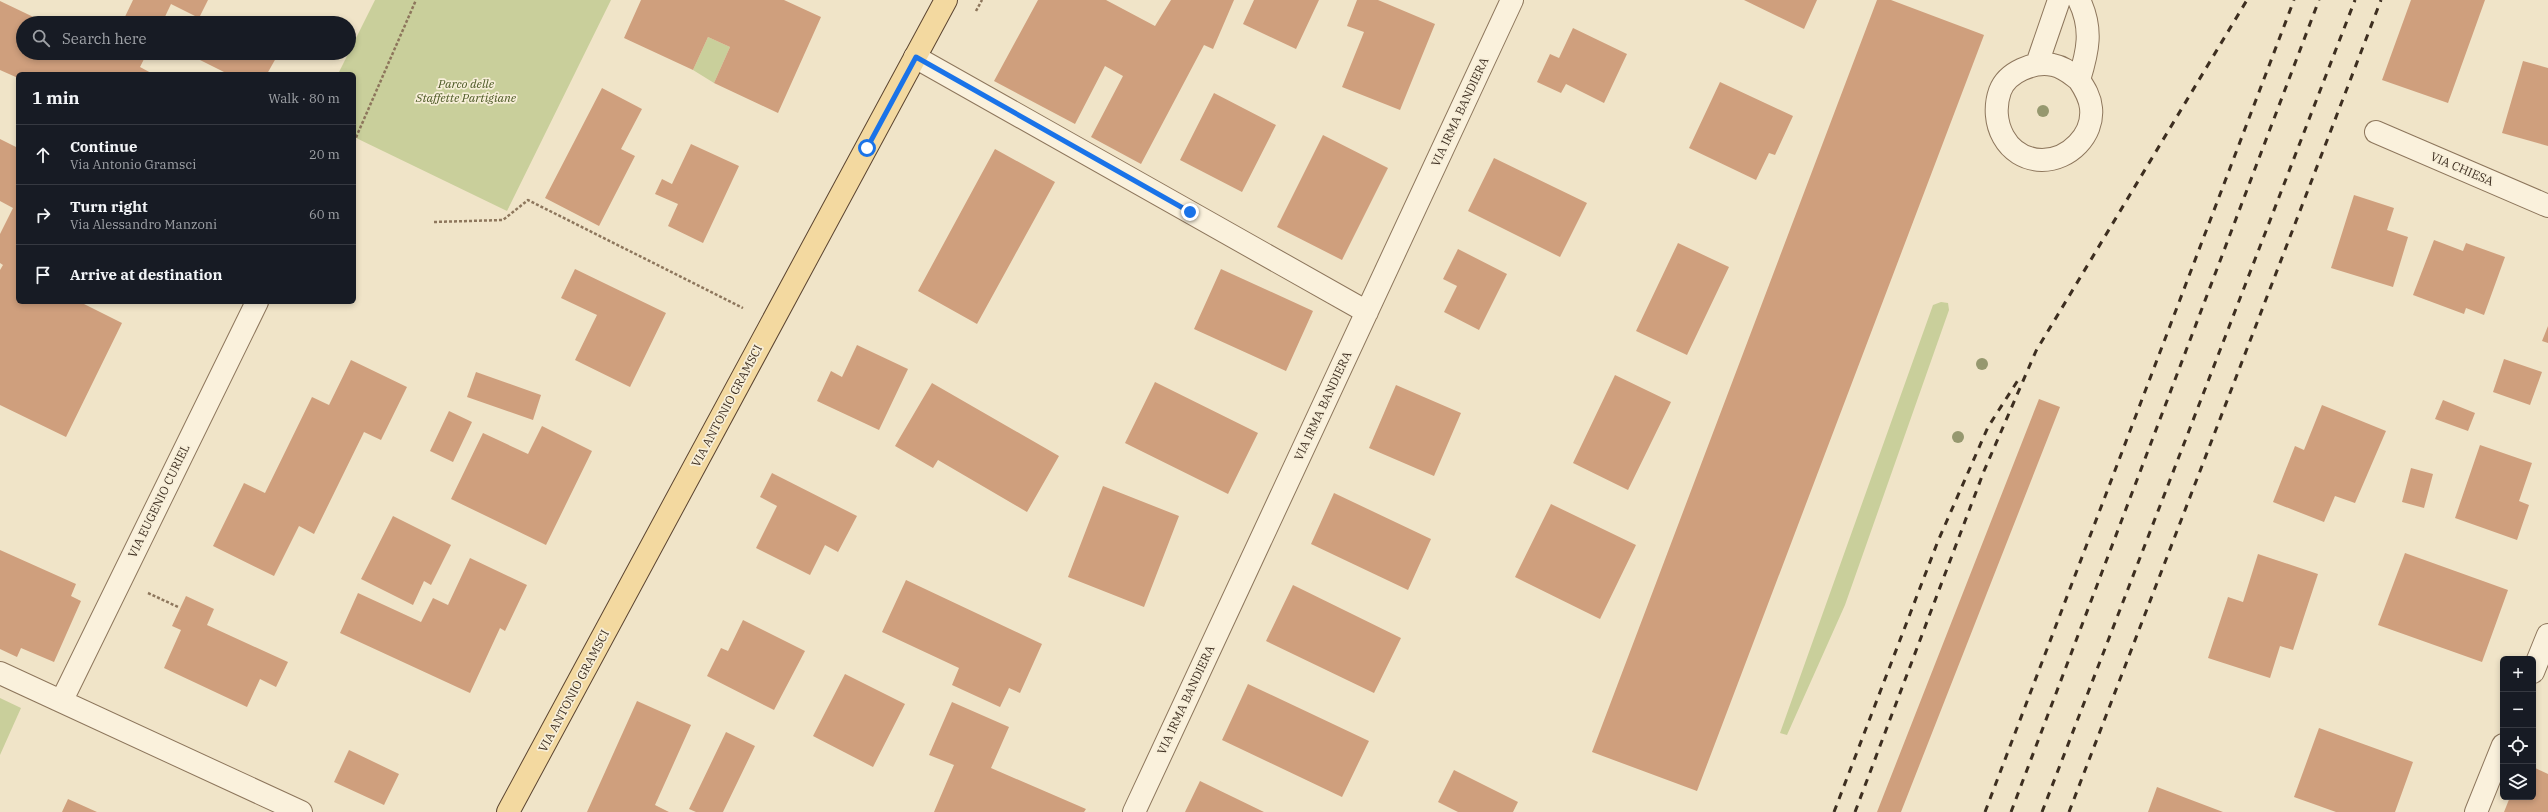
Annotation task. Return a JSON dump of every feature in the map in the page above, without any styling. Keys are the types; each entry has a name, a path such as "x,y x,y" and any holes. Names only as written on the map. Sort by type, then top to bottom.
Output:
{"main road":[{"name":"VIA ANTONIO GRAMSCI","path":"508,812 946,0"}],"street":[{"name":"VIA IRMA BANDIERA","path":"1134,812 1512,0"},
{"path":"2037,64 2059,0"},
{"path":"2079,0 2087,15 2089,50 2080,80"},
{"path":"916,57 1367,312"},
{"path":"2037,64 2060,68 2080,80 2088,94 2091,109 2089,124 2083,138 2072,150 2058,157 2042,160 2026,156 2012,148 2001,135 1996,120 1996,104 2001,89 2010,77 2023,69 2037,64"},
{"name":"VIA CHIESA","path":"2376,132 2548,206"},
{"name":"VIA EUGENIO CURIEL","path":"62,700 256,304"},
{"path":"2536,665 2548,635"},
{"path":"0,673 62,700 301,812"},
{"path":"2476,812 2500,752"}],"path":[{"path":"356,137 416,0"},
{"path":"434,222 503,220 528,200 743,308"}],"green space":[{"name":"Parco delle Staffette Partigiane","path":"375,0 611,0 507,211 356,138 356,72 339,72 345,60 356,60 356,38"},
{"path":"708,37 730,47 714,83 693,70"},
{"path":"1941,302 1948,303 1949,310 1845,605 1787,735 1780,733 1933,305"},
{"path":"0,698 21,708 0,755"}],"building":[{"path":"133,0 208,0 200,16 195,16 171,4 165,16 125,16"},
{"path":"641,0 784,0 821,17 778,113 714,83 730,47 708,37 693,70 624,38"},
{"path":"1038,0 1106,0 1155,26 1171,0 1234,0 1213,49 1204,45 1141,164 1091,137 1123,76 1105,66 1075,124 994,81"},
{"path":"1254,0 1319,0 1296,49 1243,24"},
{"path":"1357,0 1378,0 1435,24 1400,110 1342,87 1364,32 1347,26"},
{"path":"1744,0 1817,0 1804,29"},
{"path":"1877,0 1891,0 1984,35 1697,791 1592,752"},
{"path":"2411,0 2485,0 2448,103 2382,80"},
{"path":"0,1 31,16 16,16 16,60 144,60 140,67 149,72 16,72 16,77 0,70"},
{"path":"1573,28 1627,54 1604,103 1566,84 1561,93 1537,82 1550,54 1559,58"},
{"path":"200,60 275,60 268,72 224,72"},
{"path":"2523,61 2548,68 2548,146 2502,133"},
{"path":"1720,82 1793,116 1775,155 1769,153 1756,180 1689,148"},
{"path":"602,88 642,109 621,149 635,156 599,226 545,198"},
{"path":"1214,93 1276,125 1242,192 1180,160"},
{"path":"1323,135 1388,168 1342,260 1277,227"},
{"path":"0,139 16,147 16,304 84,304 122,323 66,437 0,405 0,270 3,265 0,263 0,234 13,208 0,201"},
{"path":"691,144 739,166 703,243 668,226 678,204 655,194 662,179 672,184"},
{"path":"995,149 1055,182 977,324 918,291"},
{"path":"1494,158 1587,203 1560,257 1468,211"},
{"path":"2354,195 2394,208 2387,230 2408,237 2393,287 2331,268"},
{"path":"2434,240 2463,251 2466,243 2505,257 2484,315 2466,308 2464,314 2413,295"},
{"path":"1678,243 1729,267 1687,355 1636,331"},
{"path":"1458,249 1507,274 1479,330 1444,312 1457,286 1443,279"},
{"path":"575,269 666,313 630,387 575,360 597,315 561,298"},
{"path":"1221,269 1313,311 1286,371 1194,329"},
{"path":"2548,326 2548,343 2542,341"},
{"path":"857,345 908,369 879,430 817,401 831,371 842,377"},
{"path":"2504,359 2542,372 2530,405 2493,392"},
{"path":"351,360 407,387 381,440 364,432 314,534 299,526 274,576 213,546 244,483 265,493 312,397 329,405"},
{"path":"476,372 541,395 533,420 467,397"},
{"path":"1615,375 1671,402 1628,490 1573,463"},
{"path":"1155,382 1258,433 1228,494 1125,443"},
{"path":"932,383 1059,456 1027,512 938,460 933,468 895,446"},
{"path":"1396,385 1461,413 1434,476 1369,448"},
{"path":"2039,399 2060,407 1901,812 1877,812"},
{"path":"2443,400 2475,413 2468,431 2435,419"},
{"path":"2322,405 2386,431 2355,503 2335,496 2324,522 2273,502 2295,446 2304,450"},
{"path":"449,411 472,422 453,462 430,451"},
{"path":"542,426 592,451 546,545 451,499 483,433 528,454"},
{"path":"2480,445 2532,463 2519,501 2529,505 2517,540 2455,518"},
{"path":"2411,468 2433,474 2424,508 2402,502"},
{"path":"772,473 857,516 838,552 825,545 810,575 756,548 777,506 760,497"},
{"path":"1103,486 1179,516 1144,607 1068,577"},
{"path":"1334,493 1431,539 1408,590 1311,544"},
{"path":"1551,504 1636,545 1600,619 1515,577"},
{"path":"393,516 451,545 431,585 424,581 413,605 361,579"},
{"path":"0,550 76,584 71,596 81,601 54,662 21,648 17,657 0,649"},
{"path":"2405,553 2508,590 2482,662 2378,625"},
{"path":"2258,554 2318,574 2293,650 2280,646 2270,678 2208,658 2228,597 2243,602"},
{"path":"470,558 527,585 505,631 500,628 470,693 340,633 358,593 421,622 433,598 448,605"},
{"path":"906,580 1042,644 1020,693 1009,688 1000,707 952,685 959,668 882,632"},
{"path":"1293,585 1401,638 1374,693 1266,641"},
{"path":"186,596 214,609 207,625 288,662 276,687 260,679 247,707 164,668 181,630 172,626"},
{"path":"743,620 805,651 774,710 707,676 721,648 728,651"},
{"path":"845,674 905,704 873,767 813,736"},
{"path":"1248,684 1369,741 1342,797 1222,740"},
{"path":"637,701 691,725 655,805 669,812 587,812"},
{"path":"952,702 1009,727 991,768 1086,809 1084,812 934,812 954,765 929,755"},
{"path":"2319,728 2413,762 2395,812 2336,812 2294,797"},
{"path":"726,732 755,746 723,812 696,812 689,809"},
{"path":"349,750 399,774 384,805 334,782"},
{"path":"2536,768 2548,774 2548,812 2504,812 2509,800 2536,800"},
{"path":"1454,770 1518,802 1513,812 1458,812 1438,802"},
{"path":"1200,781 1264,812 1185,812"},
{"path":"2157,787 2223,812 2148,812"},
{"path":"68,799 97,812 62,812"}],"railway":[{"path":"1855,812 1984,471 2036,351 2247,0"},
{"path":"1985,812 2294,0"},
{"path":"2011,812 2319,0"},
{"path":"2042,812 2355,0"},
{"path":"2069,812 2381,0"},
{"path":"1834,812 1938,541 1988,427 2020,377"}],"route":[{"path":"867,148 916,57 1190,212"}]}
